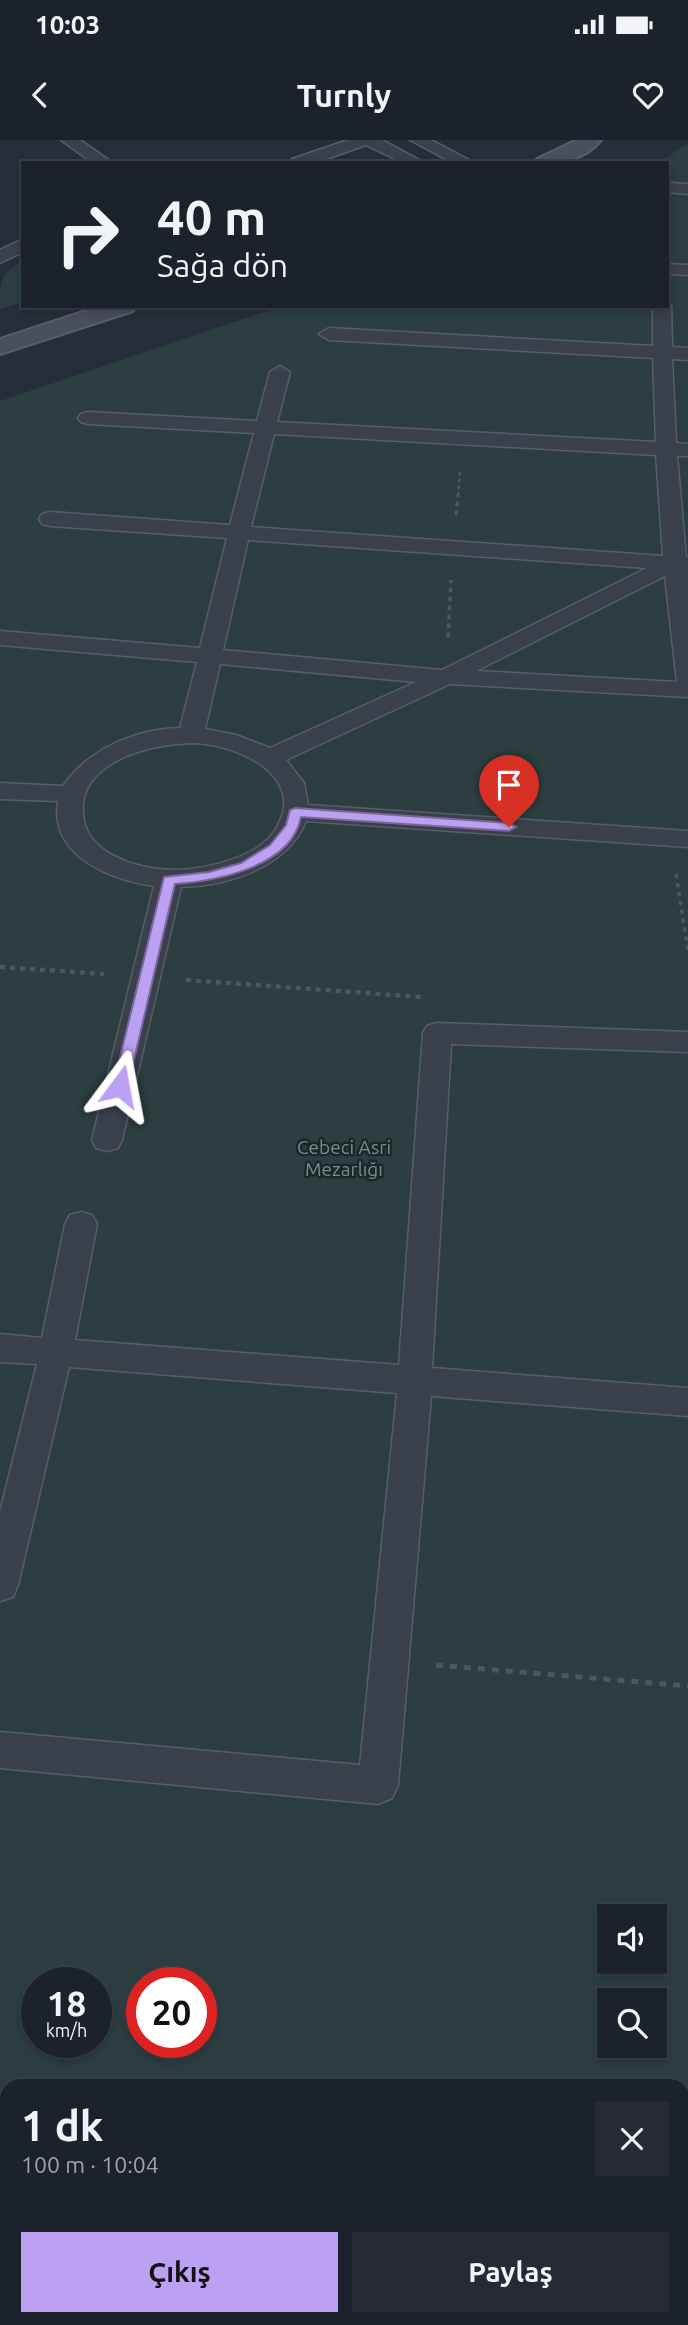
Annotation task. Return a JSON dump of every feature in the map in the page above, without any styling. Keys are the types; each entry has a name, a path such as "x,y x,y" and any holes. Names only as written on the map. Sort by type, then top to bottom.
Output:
{"main road":[{"path":"549,161 591,140"},
{"path":"0,347 119,308"}],"lane":[{"path":"69,140 102,161"},
{"path":"304,161 366,140 413,161"},
{"path":"418,140 463,161"},
{"path":"0,251 21,245"},
{"path":"0,258 21,245"},
{"path":"669,269 688,270"},
{"path":"662,308 662,352 677,450 688,681"},
{"path":"329,334 688,354"},
{"path":"191,736 280,372"},
{"path":"88,418 677,450"},
{"path":"50,519 683,562"},
{"path":"270,758 446,677 683,562"},
{"path":"0,638 210,654 446,677 688,690"},
{"path":"191,736 210,736 243,744 270,758 290,778 298,801 293,825 275,848 246,866 209,877 169,880 131,874 100,859 78,840 69,818 71,794 85,773 108,755 139,742 191,736"},
{"path":"0,790 71,794"},
{"path":"295,813 679,839"},
{"path":"107,1139 169,880"},
{"path":"0,1750 378,1785 415,1381 437,1034 688,1042"},
{"path":"0,1585 56,1353 81,1224"},
{"path":"0,1348 688,1402"}],"path":[{"path":"679,839 688,950"},
{"path":"0,967 424,998"},
{"path":"390,1661 688,1686"}],"green space":[{"name":"Cebeci Asri Mezarlığı","path":"688,143 688,2079 0,2079 0,401 275,308 669,308 669,161 662,161"},
{"path":"21,262 21,303 0,309 3,279"}],"route":[{"path":"120,1086 169,880 209,877 246,866 275,848 293,825 295,813 509,827"}]}
